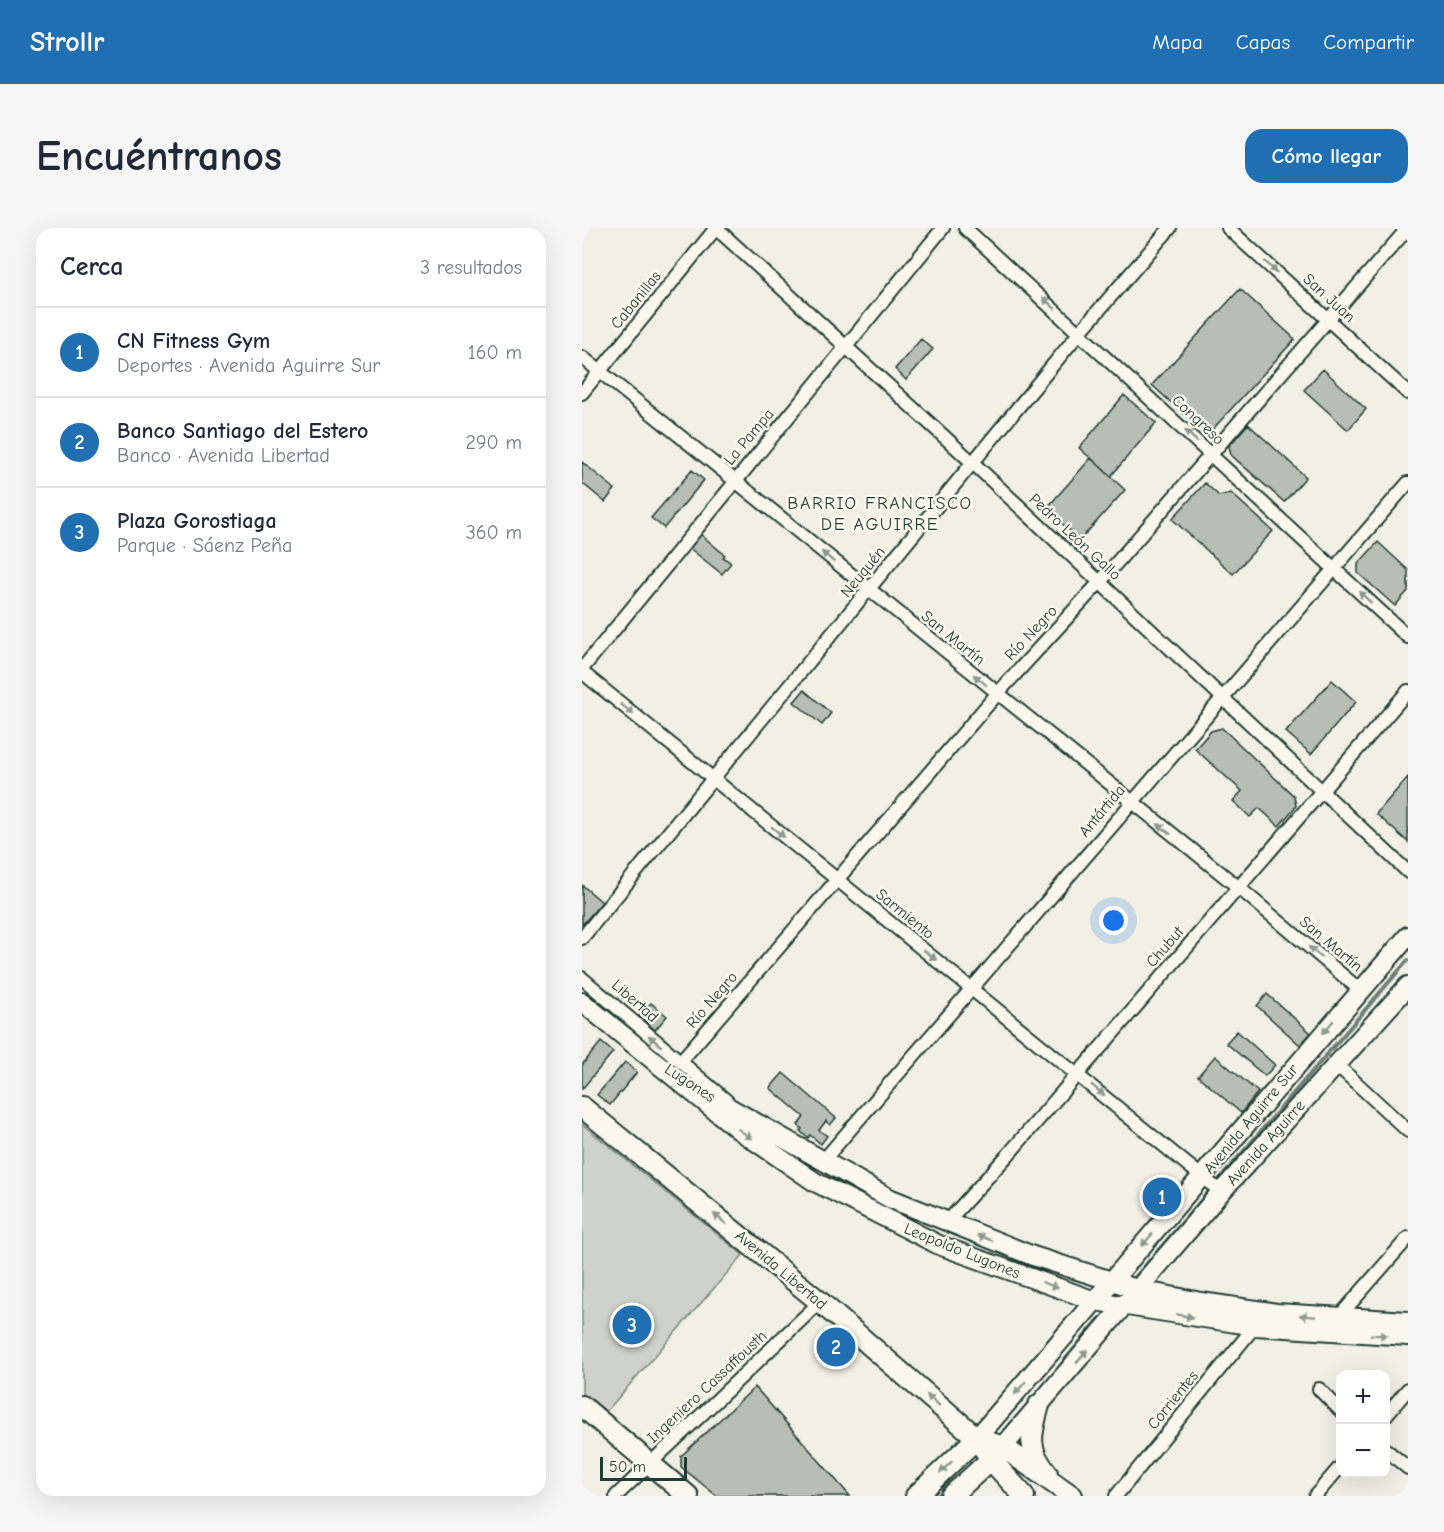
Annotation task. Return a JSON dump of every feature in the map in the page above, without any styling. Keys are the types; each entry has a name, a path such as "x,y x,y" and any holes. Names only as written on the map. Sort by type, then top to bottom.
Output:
{"main road":[{"name":"Avenida Aguirre Sur","path":"977,1438 1111,1281 1212,1183 1360,990 1408,936"},
{"name":"Avenida Aguirre","path":"1128,1304 1140,1290 1212,1183 1337,1065 1408,986"},
{"name":"Leopoldo Lugones","path":"582,1002 739,1130 815,1182 939,1245 1095,1301 1128,1304 1206,1320 1256,1326 1408,1336"},
{"name":"Lugones","path":"634,1045 748,1119"},
{"name":"Avenida Libertad","path":"582,1107 820,1302 997,1454 1065,1491"},
{"name":"Leopoldo Lugones","path":"748,1119 889,1198 1033,1256 1140,1290 1266,1311 1337,1318 1408,1321"},
{"path":"951,1496 997,1454 1128,1304"},
{"path":"1039,1405 1031,1436 1033,1452 1065,1491"},
{"path":"582,1406 688,1496"},
{"path":"916,1496 977,1438"},
{"name":"Avenida Libertad","path":"997,1454 1024,1496"}],"street":[{"name":"Pedro León Gallo","path":"716,228 973,463 1408,872"},
{"name":"Cabanillas","path":"582,393 716,228"},
{"name":"La Pampa","path":"582,670 736,478 943,228"},
{"name":"Congreso","path":"965,228 1408,637"},
{"name":"Neuquén","path":"582,938 1080,332 1170,228"},
{"name":"San Juan","path":"1228,228 1408,393"},
{"name":"Río Negro","path":"680,1062 997,694 1099,583 1407,228"},
{"name":"San Martín","path":"582,357 736,478 869,591 1238,887 1360,990"},
{"name":"Antártida","path":"822,1161 973,990 1221,697 1408,483"},
{"name":"Sarmiento","path":"582,670 712,779 1212,1183"},
{"name":"Chubut","path":"946,1222 1078,1074 1408,691"},
{"name":"Libertad","path":"582,978 748,1119"},
{"path":"1337,1065 1408,1131"},
{"path":"1337,1318 1408,1238"},
{"name":"Ingeniero Cassaffousth","path":"616,1496 820,1302"},
{"name":"Corrientes","path":"1116,1496 1256,1326"},
{"path":"1318,1389 1336,1405"},
{"path":"1390,1410 1408,1389"},
{"path":"1390,1453 1408,1468"},
{"path":"1315,1496 1336,1473"}],"shaded area":[{"path":"582,1124 743,1255 605,1413 582,1394"}],"building":[{"path":"1240,289 1295,339 1212,430 1202,431 1152,385"},
{"path":"921,339 933,349 906,380 895,369"},
{"path":"1323,369 1366,409 1348,430 1304,390"},
{"path":"1124,395 1156,423 1111,476 1079,448"},
{"path":"1248,424 1306,477 1284,502 1231,455 1229,446"},
{"path":"1091,458 1125,490 1080,540 1046,509"},
{"path":"582,462 615,489 605,502 582,483"},
{"path":"692,470 704,480 664,528 651,518"},
{"path":"1205,483 1219,496 1231,493 1273,531 1233,574 1172,519"},
{"path":"699,533 731,563 722,574 688,547"},
{"path":"1378,542 1408,570 1408,591 1395,606 1358,573 1358,564"},
{"path":"1332,680 1356,702 1311,754 1286,732"},
{"path":"804,690 831,713 822,725 794,702"},
{"path":"1222,728 1294,796 1296,806 1279,826 1259,808 1250,817 1233,801 1242,791 1195,749 1211,731"},
{"path":"1408,777 1408,842 1376,814"},
{"path":"582,885 602,902 582,925"},
{"path":"1267,994 1311,1033 1300,1045 1257,1006"},
{"path":"651,1003 667,1016 655,1030 639,1016"},
{"path":"1237,1031 1275,1065 1265,1076 1226,1043"},
{"path":"601,1042 613,1052 582,1089 582,1065"},
{"path":"1215,1056 1258,1092 1241,1113 1198,1076"},
{"path":"625,1062 637,1072 610,1105 597,1095"},
{"path":"783,1073 836,1118 830,1125 826,1121 819,1130 827,1136 821,1144 810,1135 808,1138 800,1131 802,1129 798,1125 804,1117 770,1088"},
{"path":"755,1387 850,1496 717,1496 681,1467 681,1456"}],"waterway":[{"path":"1132,1281 1408,960"},
{"path":"1061,1365 1100,1318"},
{"path":"937,1496 946,1489"}],"place":[{"name":"CN Fitness Gym","path":"1162,1197"},
{"name":"Plaza Gorostiaga","path":"632,1325"},
{"name":"Banco Santiago del Estero","path":"836,1347"}],"district":[{"name":"BARRIO FRANCISCO DE AGUIRRE","path":"880,513"}]}
